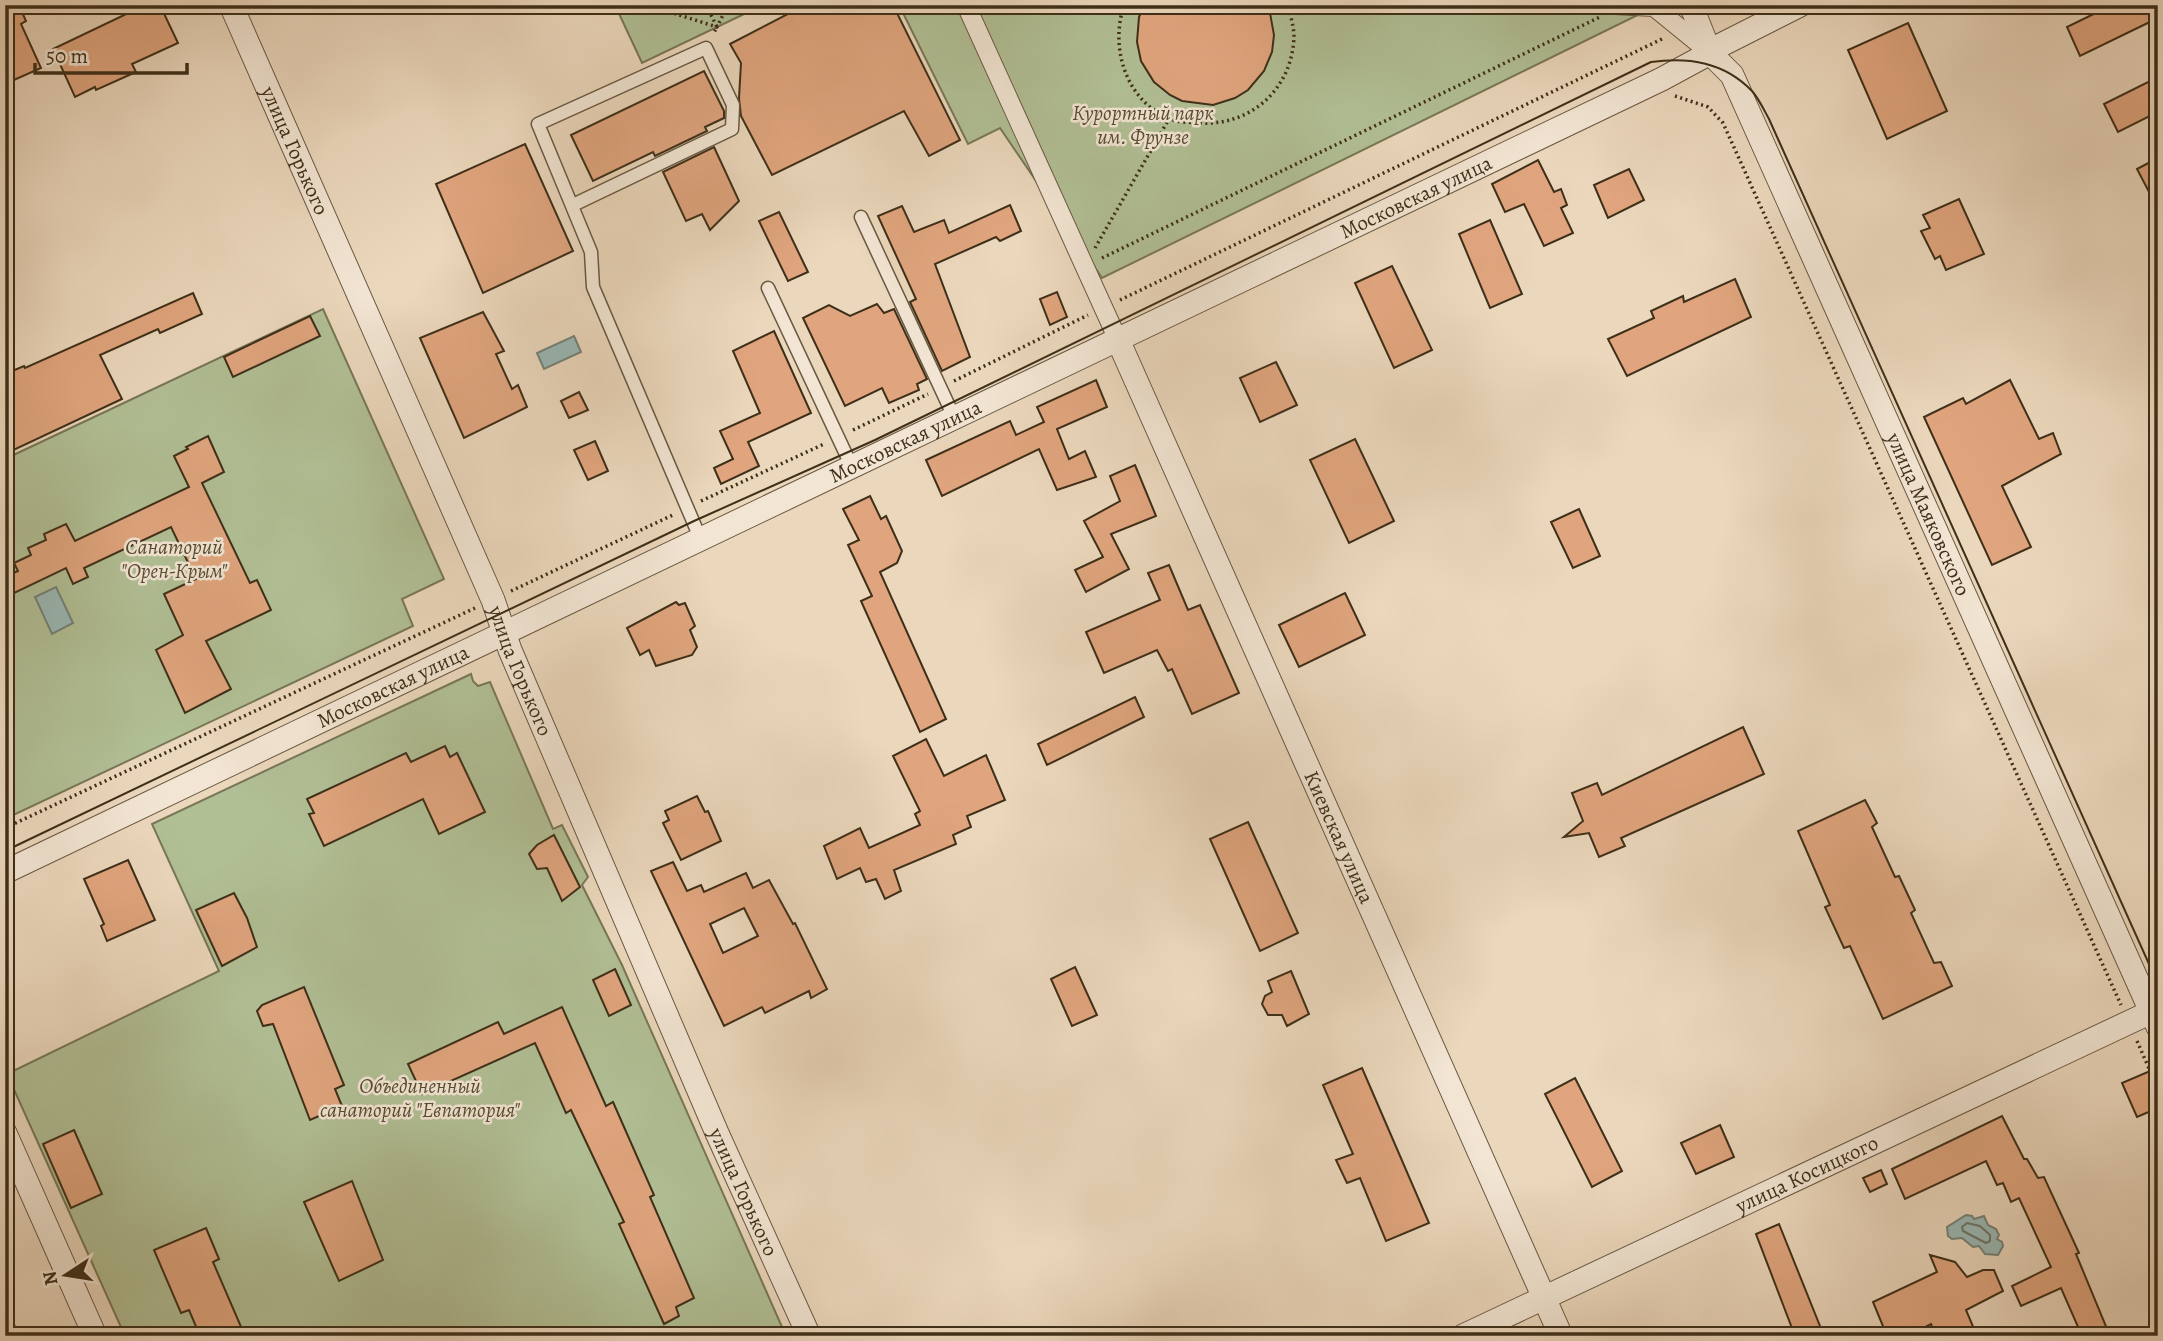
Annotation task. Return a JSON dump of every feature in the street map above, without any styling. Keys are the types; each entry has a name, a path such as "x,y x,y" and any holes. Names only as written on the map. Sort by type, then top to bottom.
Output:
{"street":[{"name":"улица Горького","path":"231,5 493,600 503,633 717,1133 810,1336"},
{"path":"966,5 1118,340"},
{"name":"Московская улица","path":"5,872 1662,79 1715,48 1800,5"},
{"path":"1618,6 1654,7 1691,18"},
{"name":"улица Маяковского","path":"1691,18 1710,53 1732,75 2154,1019"},
{"name":"Киевская улица","path":"1118,340 1561,1336"},
{"name":"улица Косицкого","path":"1463,1336 2129,1021 2154,1019"},
{"path":"5,1133 95,1336"}],"lane":[{"path":"573,205 732,129 733,105 706,48 538,124 592,252 593,287 701,540"},
{"path":"862,217 954,416"},
{"path":"768,288 851,465"}],"path":[{"path":"648,5 717,27"},
{"path":"706,5 717,27"},
{"path":"706,48 728,5"},
{"path":"1124,5 1118,23 1118,53 1130,83 1149,106 1169,119 1217,124 1242,117 1267,100 1282,81 1292,57 1294,34 1288,5"},
{"path":"5,828 940,388 1691,18 1726,5"},
{"path":"1084,267 1618,6"},
{"path":"1672,95 1708,107 1723,123 2158,1089"},
{"path":"1084,267 1169,119"}],"green space":[{"path":"615,5 763,5 642,63"},
{"name":"Курортный парк им. Фрунзе","path":"899,5 1654,7 1102,278 1000,128 968,144"},
{"name":"Санаторий \"Орен-Крым\"","path":"323,309 444,579 402,599 413,626 5,819 5,459"},
{"name":"Объединенный санаторий \"Евпатория\"","path":"471,674 478,686 490,682 553,829 562,825 588,877 582,885 622,965 786,1336 125,1336 7,1074 219,971 152,824"},
{"path":"5,1303 19,1336 5,1336"}],"water":[{"path":"574,336 581,352 544,369 537,353"},
{"path":"56,587 73,623 52,634 35,597"},
{"path":"1966,1215 1974,1219 1984,1216 1988,1225 1996,1229 1999,1235 1997,1239 2003,1246 1998,1255 1985,1254 1979,1246 1973,1247 1962,1238 1952,1239 1948,1236 1947,1227"}],"building":[{"path":"5,5 19,5 26,21 21,24 41,68 5,84"},
{"path":"145,5 160,5 178,43 132,64 136,72 75,97 53,49"},
{"path":"805,5 893,5 960,140 929,156 904,111 772,175 741,116 741,63 730,44"},
{"path":"1144,5 1265,5 1270,13 1274,35 1272,52 1264,71 1248,90 1235,98 1213,105 1182,101 1170,95 1154,82 1141,61 1137,42 1139,17"},
{"path":"2112,5 2158,5 2158,18 2080,56 2067,27"},
{"path":"1908,23 1947,111 1887,139 1848,50"},
{"path":"704,71 724,111 724,118 705,127 707,131 655,156 653,152 593,181 571,135"},
{"path":"2158,77 2158,112 2118,132 2104,104"},
{"path":"525,144 573,251 483,293 436,184"},
{"path":"714,147 739,201 710,230 702,214 686,221 663,172"},
{"path":"2158,158 2158,209 2137,169"},
{"path":"1538,160 1554,192 1561,189 1567,205 1561,208 1573,233 1544,246 1524,204 1505,212 1492,184"},
{"path":"1629,169 1644,200 1608,218 1594,185"},
{"path":"1959,199 1984,254 1946,270 1940,256 1935,259 1921,231 1930,228 1923,215"},
{"path":"1010,205 1021,231 1000,241 996,237 935,264 970,357 942,371 910,302 916,299 878,216 902,206 914,232 944,220 949,233"},
{"path":"779,212 808,272 788,281 759,221"},
{"path":"1490,220 1522,294 1490,308 1459,234"},
{"path":"1392,266 1432,350 1394,368 1355,283"},
{"path":"1735,279 1751,317 1627,376 1608,339 1654,318 1651,311 1683,296 1684,302"},
{"path":"1057,292 1067,317 1050,325 1040,299"},
{"path":"193,293 202,314 160,333 158,329 100,355 122,399 5,454 5,374 24,366 25,368"},
{"path":"877,304 884,313 894,309 927,379 917,384 919,390 889,403 882,388 845,406 803,318 829,305 850,316"},
{"path":"483,312 504,351 496,354 512,389 518,385 527,407 464,438 420,338"},
{"path":"310,316 320,336 233,377 224,357"},
{"path":"774,331 811,413 748,442 759,466 721,484 714,468 733,459 720,431 760,413 733,351"},
{"path":"1276,362 1297,405 1260,422 1240,378"},
{"path":"1096,380 1107,407 1057,429 1069,459 1085,451 1096,477 1057,490 1039,449 942,496 926,460 1010,421 1016,435 1044,422 1037,407"},
{"path":"2010,380 2039,439 2053,433 2061,454 2002,486 2031,547 1992,565 1924,417 1963,398 1966,404"},
{"path":"579,392 588,410 569,418 561,401"},
{"path":"208,436 224,472 202,483 250,583 257,580 271,610 206,641 231,689 185,713 156,650 183,635 164,594 196,579 171,527 84,568 88,577 73,584 66,568 10,595 5,586 5,577 18,571 14,563 31,555 28,548 46,540 44,534 66,524 75,541 189,487 174,456"},
{"path":"1355,439 1394,521 1349,543 1310,460"},
{"path":"595,441 608,471 588,480 574,450"},
{"path":"1135,465 1156,516 1111,534 1129,569 1086,592 1075,570 1103,557 1084,521 1120,501 1110,476"},
{"path":"870,496 881,519 886,516 902,551 897,563 880,572 946,719 920,732 861,601 872,596 848,545 859,540 843,509"},
{"path":"1579,509 1600,556 1573,568 1551,522"},
{"path":"1169,565 1188,610 1200,605 1239,693 1192,714 1172,669 1168,671 1157,650 1104,673 1086,632 1160,600 1148,573"},
{"path":"1345,593 1365,635 1299,667 1279,625"},
{"path":"676,602 679,605 685,603 695,626 690,630 697,647 692,655 656,666 649,650 640,655 627,628"},
{"path":"1135,697 1144,717 1047,765 1038,744"},
{"path":"1743,727 1764,774 1621,838 1625,846 1599,857 1589,833 1564,837 1583,821 1572,793 1597,783 1602,795"},
{"path":"926,739 944,776 986,755 1005,800 967,816 971,827 953,835 956,844 894,870 901,891 885,899 876,879 866,882 860,868 837,879 824,846 860,828 869,848 920,825 915,814 920,811 893,756"},
{"path":"445,746 450,757 457,753 485,812 439,834 423,799 324,846 309,814 314,813 307,799 406,753 411,762"},
{"path":"697,796 705,812 708,811 721,841 681,860 663,823 669,820 665,811"},
{"path":"1865,800 1877,823 1872,827 1895,877 1899,876 1915,910 1911,913 1934,963 1941,962 1952,986 1883,1019 1850,946 1844,948 1825,907 1830,905 1798,831"},
{"path":"1248,822 1298,933 1260,951 1210,839"},
{"path":"554,835 580,887 562,901 547,868 537,869 529,854 537,845"},
{"path":"128,860 155,920 107,941 101,926 104,924 84,879"},
{"path":"673,862 687,891 701,885 704,892 746,873 753,888 769,880 793,924 795,923 827,989 811,998 809,991 765,1013 762,1007 724,1026 651,871","holes":["744,908 758,936 723,953 710,924"]},
{"path":"234,893 247,918 257,947 222,966 196,910"},
{"path":"1075,967 1097,1015 1072,1026 1051,979"},
{"path":"615,969 631,1005 609,1016 593,980"},
{"path":"1291,971 1309,1014 1287,1026 1282,1015 1268,1015 1262,1004 1265,996 1272,992 1268,981"},
{"path":"304,987 344,1085 335,1089 342,1106 310,1120 273,1024 263,1026 257,1011 262,1005"},
{"path":"562,1007 606,1106 613,1102 654,1195 650,1197 694,1298 676,1307 679,1316 664,1324 619,1224 624,1222 571,1110 566,1113 535,1043 422,1094 408,1064 498,1022 504,1034"},
{"path":"1362,1068 1429,1223 1386,1241 1360,1178 1347,1183 1336,1160 1353,1154 1323,1085"},
{"path":"2150,1071 2158,1090 2158,1108 2137,1117 2122,1083"},
{"path":"1575,1078 1622,1171 1592,1187 1545,1094"},
{"path":"2002,1116 2024,1159 2027,1159 2038,1178 2044,1177 2079,1253 2076,1254 2110,1336 2082,1336 2061,1288 2021,1306 2012,1286 2051,1267 2019,1198 2011,1202 2003,1183 1997,1185 1986,1161 1905,1199 1892,1169"},
{"path":"1720,1125 1734,1157 1696,1174 1681,1143"},
{"path":"74,1130 102,1194 71,1208 43,1144"},
{"path":"1881,1170 1887,1184 1870,1192 1863,1178"},
{"path":"352,1181 383,1260 339,1281 304,1202"},
{"path":"1779,1224 1824,1336 1795,1336 1756,1234"},
{"path":"206,1228 219,1259 213,1262 245,1336 200,1336 189,1310 181,1313 154,1250"},
{"path":"1930,1255 1955,1262 1967,1277 1983,1270 1994,1270 2003,1291 1966,1310 1977,1336 1936,1336 1931,1324 1907,1336 1887,1336 1873,1302 1937,1272"}],"tram line":[{"path":"5,851 694,521 875,440 1651,62 1679,60 1718,68 1741,81 1752,91 1769,119 2158,984"}]}
